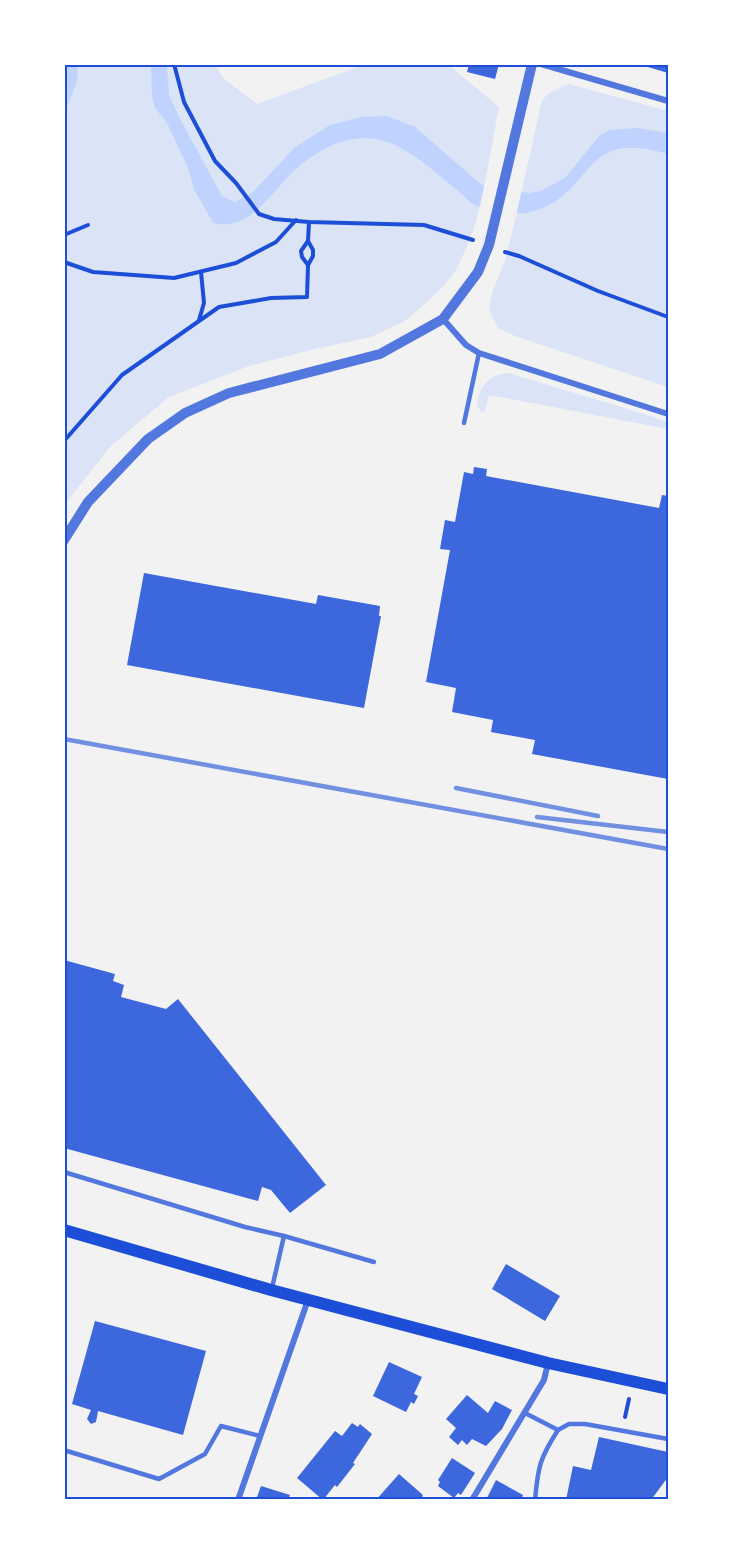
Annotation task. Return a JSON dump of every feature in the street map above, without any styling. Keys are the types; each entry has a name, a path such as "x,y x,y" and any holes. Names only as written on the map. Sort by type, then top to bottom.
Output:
{"main road":[{"path":"64,1230 271,1290 548,1363 669,1389"}],"street":[{"path":"64,540 88,502 116,471 148,439 185,413 229,393 380,354 443,319 478,272 495,227 532,64"},
{"path":"541,64 669,101"},
{"path":"443,319 466,345 479,353 669,414"},
{"path":"238,1500 308,1299"},
{"path":"472,1500 490,1466 544,1380 548,1363"}],"lane":[{"path":"464,423 479,353"},
{"path":"64,1172 374,1263"},
{"path":"271,1290 284,1236"},
{"path":"525,1413 558,1430"},
{"path":"535,1500 538,1472 543,1454 558,1430 569,1424 585,1424 669,1439"},
{"path":"67,1451 159,1479 205,1454 221,1426 260,1436"}],"path":[{"path":"174,64 179,87 191,116 215,161 236,183 259,214 274,219 309,222 424,225 473,240"},
{"path":"64,262 93,272 174,278 236,263 276,243 296,220"},
{"path":"308,264 302,257 302,251 308,242 309,222"},
{"path":"64,235 88,225"},
{"path":"64,441 122,375 219,307 271,298 307,297 308,264 314,250 308,242"},
{"path":"504,252 519,256 598,291 669,317"},
{"path":"200,320 204,303 201,272"}],"shaded area":[{"path":"65,65 216,65 223,78 257,104 363,65 449,65 499,107 476,222 456,270 443,287 405,321 371,337 249,366 169,397 111,446 65,504"},
{"path":"569,84 668,111 668,387 515,336 498,328 489,310 493,290 505,261 542,100 549,93"},
{"path":"509,373 668,422 668,429 489,395 485,411 482,413 477,405 480,392 486,382 496,376"}],"water":[{"path":"65,64 78,65 77,81 65,112"},
{"path":"151,65 167,65 169,95 179,117 222,196 235,202 252,193 295,147 330,125 362,117 387,116 415,127 482,185 529,193 541,191 565,178 599,136 609,130 638,128 668,133 668,154 642,148 628,148 605,154 571,188 550,205 522,213 476,206 404,149 373,139 356,139 338,143 307,160 292,172 263,205 241,221 228,224 213,223 194,189 188,168 167,123 155,108 152,97"}],"pier":[{"path":"485,182 522,189 516,216 479,210"}],"building":[{"path":"469,64 499,64 495,79 467,72"},
{"path":"641,64 668,64 668,73 641,65"},
{"path":"474,467 487,469 486,476 659,508 662,495 668,496 668,779 532,754 535,740 491,732 493,720 452,712 456,688 426,682 450,550 440,549 445,520 455,522 464,472 473,474"},
{"path":"144,573 316,604 318,595 380,606 379,616 381,616 364,708 127,665"},
{"path":"64,960 115,974 113,981 124,985 121,997 166,1009 178,999 326,1185 290,1213 271,1190 262,1187 258,1201 64,1148"},
{"path":"506,1264 560,1296 545,1321 492,1289"},
{"path":"95,1321 206,1351 183,1435 98,1411 96,1422 91,1424 87,1419 91,1410 72,1404"},
{"path":"389,1362 422,1377 414,1394 418,1396 414,1404 411,1402 406,1412 373,1396"},
{"path":"467,1395 488,1413 495,1401 512,1410 502,1429 486,1446 472,1439 467,1445 462,1440 458,1445 449,1437 456,1428 446,1419"},
{"path":"352,1423 358,1427 360,1424 372,1434 353,1463 355,1464 337,1487 335,1485 323,1500 297,1478 335,1431 342,1436"},
{"path":"599,1437 668,1452 668,1477 651,1500 566,1500 573,1466 591,1470"},
{"path":"452,1458 475,1473 461,1495 458,1493 454,1498 438,1486 440,1482 438,1480"},
{"path":"399,1474 423,1495 426,1500 376,1500"},
{"path":"496,1480 523,1495 521,1500 486,1500"},
{"path":"261,1486 290,1495 288,1500 256,1500"}],"railway":[{"path":"64,739 668,849"},
{"path":"456,788 598,816"},
{"path":"537,817 668,832"}]}
